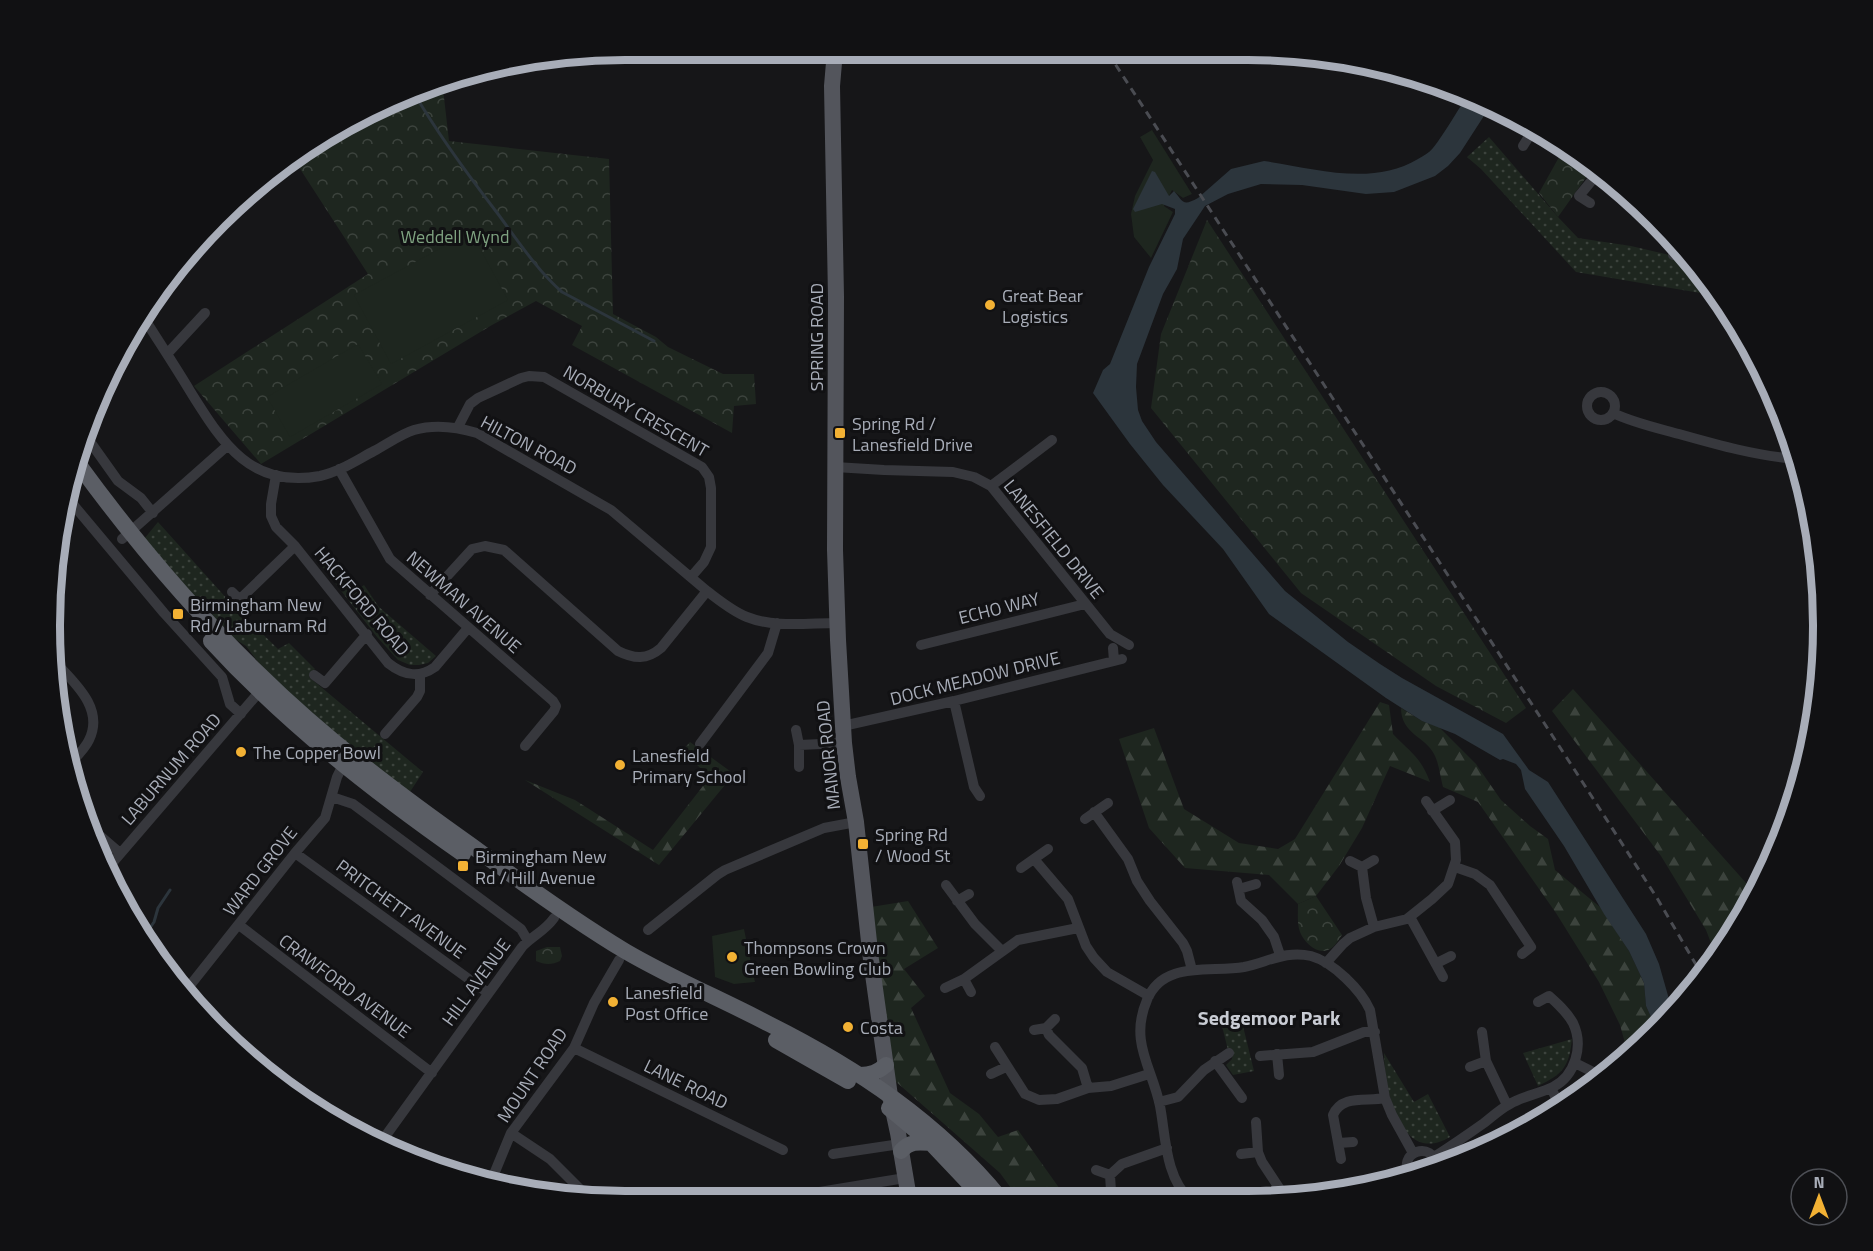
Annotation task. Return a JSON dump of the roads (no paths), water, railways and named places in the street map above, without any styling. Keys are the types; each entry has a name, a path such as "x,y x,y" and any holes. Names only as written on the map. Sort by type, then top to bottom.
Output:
{"highway":[{"path":"82,470 126,536 170,596 232,664 264,687 413,819 554,918 622,955 654,967 795,1038 860,1075 892,1103 976,1191"},
{"path":"79,481 126,536"},
{"path":"347,761 403,797 622,955 684,995 770,1037 924,1121 954,1148 994,1191"},
{"path":"860,1075 879,1071 886,1065"},
{"path":"900,1147 914,1142 931,1143"}],"main road":[{"name":"SPRING ROAD","path":"834,60 832,93 836,297 837,623"},
{"name":"MANOR ROAD","path":"837,623 848,777 856,822 871,960 886,1065 908,1191"}],"street":[{"path":"1523,146 1529,136"},
{"path":"1590,202 1579,196 1594,178"},
{"path":"167,354 205,313"},
{"name":"HILTON ROAD","path":"148,324 215,431 227,446 246,463 276,475 306,477 322,475 339,469 413,430 433,427 458,428 477,433 611,510 722,603 747,617 777,623 837,623"},
{"name":"NORBURY CRESCENT","path":"458,428 470,404 478,398 520,378 544,377 702,467 709,477 711,488 711,547 704,562 691,577"},
{"path":"1612,413 1728,448 1787,458"},
{"path":"991,486 1052,440"},
{"path":"91,442 118,481 141,498 153,513"},
{"path":"126,536 227,446"},
{"name":"LANESFIELD DRIVE","path":"835,467 953,472 974,477 991,486 1110,634 1129,645"},
{"name":"NEWMAN AVENUE","path":"339,469 390,559 553,701 556,706 554,711 525,746"},
{"name":"HACKFORD ROAD","path":"276,475 271,504 271,516 276,527 295,546 388,663 404,673 428,672 435,667 468,628"},
{"path":"73,505 164,613 222,677 230,704 241,714"},
{"path":"239,599 295,546"},
{"path":"430,595 472,549 485,546 504,550 618,651 628,656 641,658 661,648 707,591"},
{"name":"ECHO WAY","path":"921,645 1085,603"},
{"path":"700,744 768,653 777,623"},
{"path":"314,675 325,683 367,634"},
{"name":"DOCK MEADOW DRIVE","path":"843,726 1118,660 1113,648"},
{"path":"62,669 88,699 92,711 93,726 89,740 76,757"},
{"path":"385,734 417,697 420,691 420,674"},
{"name":"LABURNUM ROAD","path":"112,863 264,687"},
{"path":"954,701 974,787 981,796"},
{"path":"796,730 799,767"},
{"path":"799,745 844,743"},
{"name":"WARD GROVE","path":"190,986 325,818 338,777 347,761"},
{"path":"332,797 353,804 521,929 528,941"},
{"path":"1432,811 1450,800"},
{"path":"1326,963 1343,944 1360,933 1410,917 1448,884 1455,867 1457,853 1455,842 1425,801"},
{"path":"1108,802 1090,815 1118,843 1137,881 1183,943 1192,970"},
{"path":"656,929 717,875 824,828 856,822"},
{"path":"101,836 120,852"},
{"path":"1021,868 1048,849"},
{"name":"PRITCHETT AVENUE","path":"295,853 488,993"},
{"path":"1034,859 1068,899 1086,946 1100,965 1115,977 1149,996"},
{"path":"1362,867 1374,860"},
{"path":"1350,861 1362,867"},
{"path":"1362,867 1366,898 1374,927"},
{"path":"1455,867 1475,874 1490,885 1531,947 1522,954"},
{"path":"1256,884 1238,886 1241,901 1262,920 1274,937 1280,955"},
{"path":"946,885 975,924 1002,951"},
{"path":"957,901 969,894"},
{"path":"1410,917 1443,977"},
{"name":"HILL AVENUE","path":"385,1137 528,941 546,929 554,918"},
{"name":"CRAWFORD AVENUE","path":"239,925 432,1072"},
{"path":"945,988 964,979 1012,944 1026,938 1078,928"},
{"name":"MOUNT ROAD","path":"494,1175 511,1133 574,1048 594,1003 622,955"},
{"path":"1183,1191 1176,1182 1170,1167 1159,1102 1140,1045 1139,1029 1149,996 1165,979 1175,974 1192,970 1244,967 1280,955 1303,955 1326,963 1365,999 1375,1032 1385,1098 1413,1153"},
{"path":"1437,963 1450,956"},
{"path":"964,979 971,993"},
{"path":"1443,1156 1507,1105 1521,1097 1551,1088 1564,1078 1575,1063 1577,1042 1574,1026 1566,1012 1550,990 1538,1002"},
{"path":"1034,1030 1046,1028 1055,1019"},
{"path":"1046,1028 1049,1035 1082,1068 1088,1088"},
{"path":"1260,1056 1313,1052 1364,1032 1375,1032"},
{"path":"1482,1032 1486,1061 1507,1105"},
{"path":"995,1047 1025,1094 1033,1098 1058,1099 1088,1088 1111,1086 1149,1074"},
{"name":"LANE ROAD","path":"574,1048 783,1150"},
{"path":"1159,1102 1178,1097 1204,1070 1229,1053"},
{"path":"1277,1054 1279,1075"},
{"path":"1215,1061 1242,1098"},
{"path":"1470,1067 1486,1061"},
{"path":"1575,1063 1593,1072"},
{"path":"991,1074 1006,1066"},
{"path":"1551,1088 1557,1099"},
{"path":"1341,1159 1333,1115 1340,1105 1350,1101 1385,1098"},
{"path":"1256,1122 1258,1152 1280,1190"},
{"path":"511,1133 550,1159 580,1189"},
{"path":"1339,1143 1353,1142"},
{"path":"833,1154 900,1147"},
{"path":"1110,1175 1122,1164 1167,1148"},
{"path":"1408,1168 1407,1163 1413,1153 1426,1151 1433,1160"},
{"path":"1241,1154 1258,1152"},
{"path":"1096,1170 1110,1175"},
{"path":"1110,1175 1111,1191"},
{"path":"826,1191 905,1178"}],"waterway":[{"path":"418,100 465,170 544,274 562,292 654,341"},
{"path":"149,930 154,922 158,908 170,890"}],"railway":[{"path":"1113,60 1576,772 1657,898 1698,968"}],"place":[{"name":"Great Bear Logistics","path":"990,305"},
{"name":"Spring Rd / Lanesfield Drive","path":"840,433"},
{"name":"Birmingham New Rd / Laburnam Rd","path":"178,614"},
{"name":"The Copper Bowl","path":"241,752"},
{"name":"Lanesfield Primary School","path":"620,765"},
{"name":"Spring Rd / Wood St","path":"863,844"},
{"name":"Birmingham New Rd / Hill Avenue","path":"463,866"},
{"name":"Thompsons Crown Green Bowling Club","path":"732,957"},
{"name":"Lanesfield Post Office","path":"613,1002"},
{"name":"Costa","path":"848,1027"}],"district":[{"name":"Sedgemoor Park","path":"1269,1017"}],"park label":[{"name":"Weddell Wynd","path":"455,236"}]}
